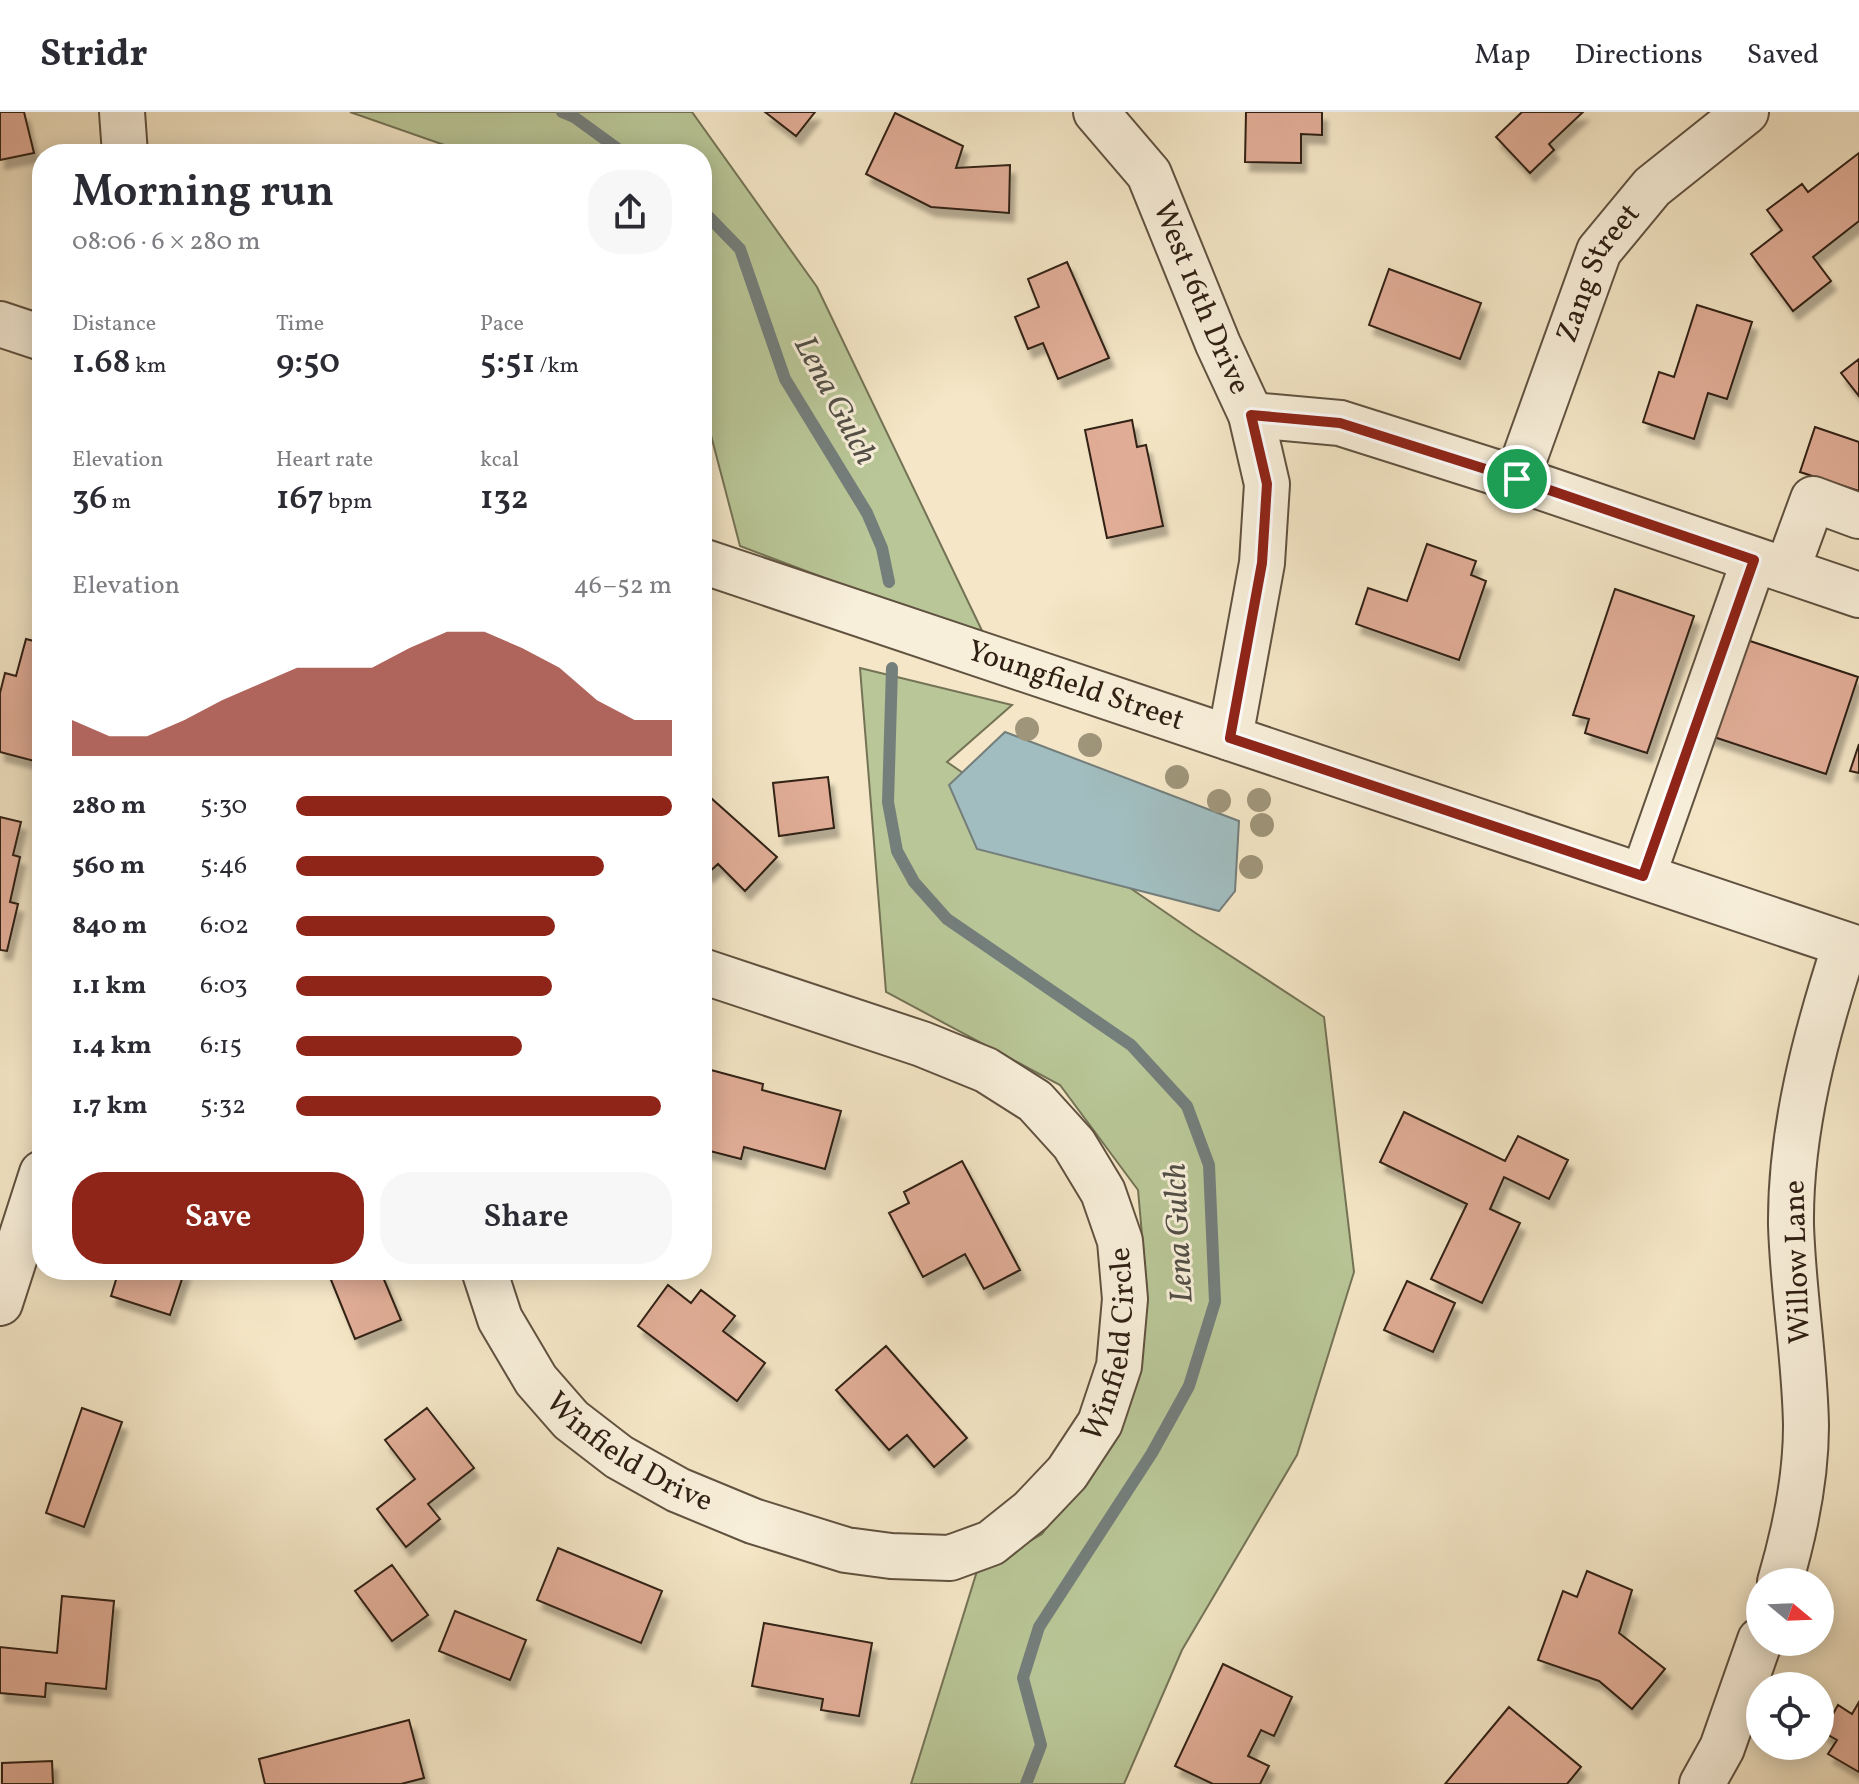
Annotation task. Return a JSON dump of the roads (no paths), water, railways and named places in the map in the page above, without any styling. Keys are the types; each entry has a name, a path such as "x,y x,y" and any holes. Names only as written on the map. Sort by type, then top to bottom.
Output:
{"street":[{"path":"122,112 124,144"},
{"name":"West 16th Drive","path":"1096,112 1149,174 1218,344 1251,415 1267,484 1262,563 1230,738"},
{"name":"Zang Street","path":"1517,479 1599,251 1652,187 1746,112"},
{"path":"0,324 32,335"},
{"path":"1251,415 1340,423 1517,479 1859,595"},
{"path":"1643,876 1771,565 1813,499 1859,516"},
{"name":"Youngfield Street","path":"712,564 1852,947"},
{"name":"Willow Lane","path":"1784,1568 1799,1508 1806,1426 1791,1224 1796,1162 1805,1091 1819,1025 1852,947"},
{"name":"Winfield Circle","path":"712,974 922,1044 986,1070 1035,1101 1074,1144 1096,1180 1120,1241 1125,1299 1119,1366 1100,1423 1067,1473 1031,1511 991,1543 950,1558 891,1556 846,1550"},
{"path":"0,1303 32,1204"},
{"name":"Winfield Drive","path":"487,1280 500,1319 536,1380 571,1420 595,1439 619,1457 678,1490 753,1521 846,1550"},
{"path":"1702,1784 1722,1748 1754,1656"}],"water":[{"path":"1005,732 1239,821 1235,891 1219,911 977,849 949,785"}],"waterway":[{"name":"Lena Gulch","path":"562,112 611,144"},
{"name":"Lena Gulch","path":"712,220 740,249 785,379 867,513 882,548 889,582"},
{"name":"Lena Gulch","path":"892,668 888,802 897,851 914,882 947,919 1131,1045 1187,1106 1209,1165 1215,1302 1189,1386 1152,1453 1039,1627 1023,1678 1041,1745 1026,1784"}]}
